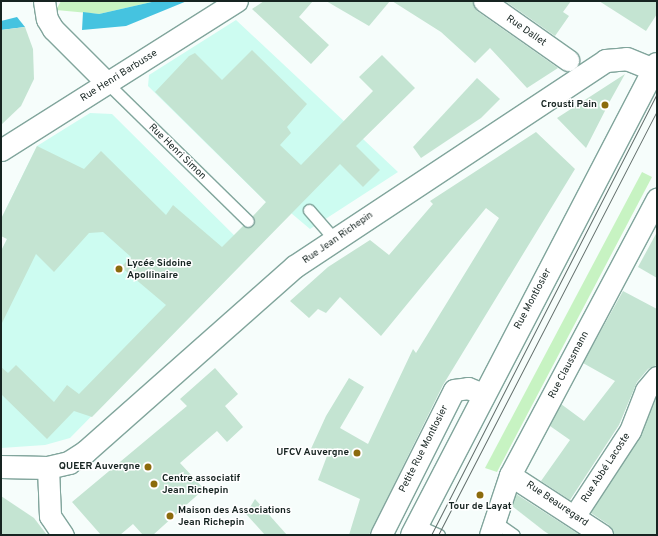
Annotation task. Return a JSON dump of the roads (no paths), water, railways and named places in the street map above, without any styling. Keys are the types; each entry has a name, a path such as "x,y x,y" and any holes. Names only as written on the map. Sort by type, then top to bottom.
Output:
{"street":[{"name":"Rue Henri Barbusse","path":"1,150 237,1"},
{"name":"Rue Dallet","path":"484,1 568,60"},
{"path":"40,4 53,30 107,83"},
{"name":"Rue Jean Richepin","path":"1,467 48,468 68,463 86,452 273,286 335,240 606,61 627,59 655,67"},
{"name":"Rue Montlosier","path":"414,530 483,394 655,67"},
{"name":"Rue Claussmann","path":"492,528 510,474 657,199"},
{"name":"Rue Abbé Lacoste","path":"575,514 630,432 646,390 657,377"},
{"name":"Petite Rue Montlosier","path":"381,535 454,390 468,388 483,394"},
{"path":"48,468 50,516 64,535"},
{"name":"Rue Beauregard","path":"510,474 575,514 602,535"}],"lane":[{"name":"Rue Henri Simon","path":"107,83 248,221"},
{"path":"309,210 335,240"},
{"path":"492,528 514,535"},
{"path":"414,530 439,535"}],"water":[{"path":"156,1 187,1 126,26 82,30 83,12 99,14"},
{"path":"17,17 25,27 1,30 1,21"}],"tram line":[{"path":"431,535 657,94"},
{"path":"438,535 657,111"}],"place":[{"name":"Crousti Pain","path":"605,105"},
{"name":"Lycée Sidoine Apollinaire","path":"119,269"},
{"name":"UFCV Auvergne","path":"357,453"},
{"name":"QUEER Auvergne","path":"148,467"},
{"name":"Centre associatif Jean Richepin","path":"154,484"},
{"name":"Tour de Layat","path":"480,495"},
{"name":"Maison des Associations Jean Richepin","path":"170,516"}]}
